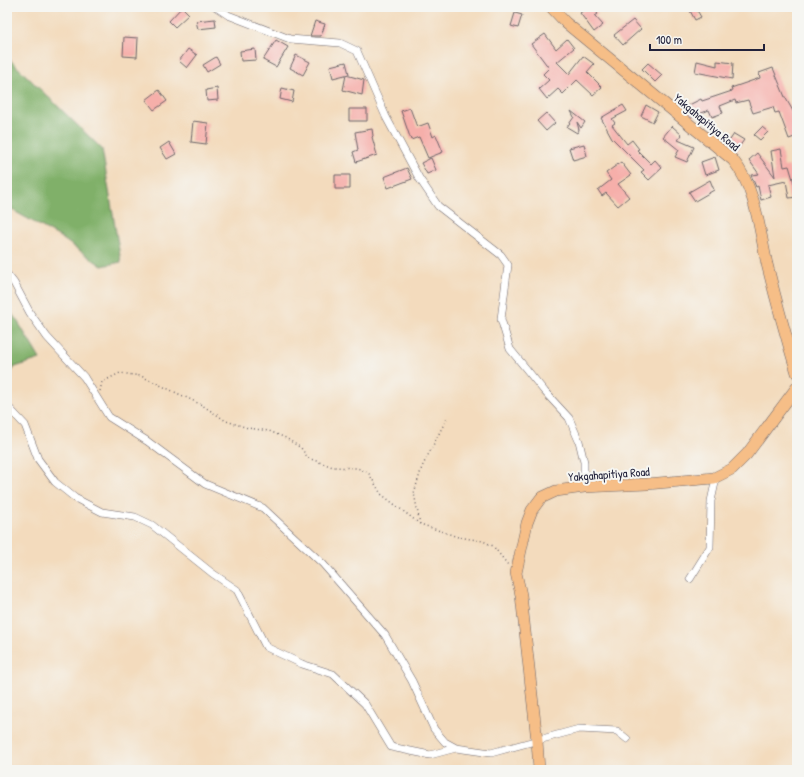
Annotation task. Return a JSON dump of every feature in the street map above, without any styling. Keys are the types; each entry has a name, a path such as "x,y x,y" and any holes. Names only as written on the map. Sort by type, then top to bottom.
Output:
{"main road":[{"name":"Yakgahapitiya Road","path":"551,7 566,23 733,160 744,173 751,192 768,266 797,373"},
{"name":"Yakgahapitiya Road","path":"538,770 537,741 521,595 516,573 527,523 532,510 541,498 556,491 584,487 647,484 714,478 732,469 747,454 797,387"}],"street":[{"path":"216,7 228,15 290,38 340,43 357,51 386,117 438,206 501,255 508,265 501,319 510,348 545,392 569,418 579,441 584,462 584,487"},
{"path":"7,274 14,283 30,313 47,337 84,377 109,417 147,441 205,484 263,508 323,564 385,635 412,681 434,729 445,742 456,748 491,753 579,730 595,729 617,731 627,739"},
{"path":"7,407 25,425 38,459 54,482 75,498 102,512 135,517 152,525 212,573 237,590 266,647 302,664 333,674 365,704 391,747 430,755 456,748"},
{"path":"690,578 710,547 711,501 716,483 714,478"}],"path":[{"path":"99,399 102,382 120,373 141,376 202,405 226,421 248,428 269,431 286,438 301,448 308,458 333,467 357,468 368,472 382,494 420,524 458,537 483,541 493,546 516,573"},
{"path":"420,524 414,493 422,467 447,418"}],"green space":[{"path":"7,57 102,149 121,262 102,266 60,237 7,207"},
{"path":"7,307 18,322 40,359 15,367 7,378"}],"building":[{"path":"182,7 189,14 175,27 169,21"},
{"path":"588,7 592,7 598,14 595,16 603,25 594,32 580,13"},
{"path":"688,7 695,7 701,17 695,20"},
{"path":"515,13 522,15 518,28 511,26"},
{"path":"215,19 216,27 198,29 196,21"},
{"path":"633,20 641,29 623,45 614,35"},
{"path":"315,21 325,24 321,36 310,36"},
{"path":"545,34 556,49 567,39 574,48 557,62 569,74 583,56 594,64 587,72 602,87 593,95 577,80 563,94 558,89 547,99 539,89 549,80 543,74 549,68 531,44"},
{"path":"124,37 138,38 137,57 123,56"},
{"path":"276,40 288,47 276,67 263,60"},
{"path":"188,49 197,55 187,68 179,61"},
{"path":"255,49 256,60 241,61 240,51"},
{"path":"296,55 310,62 303,75 290,68"},
{"path":"216,57 220,64 207,72 203,65"},
{"path":"697,61 717,66 717,61 733,63 732,79 695,72"},
{"path":"346,62 349,74 333,78 330,66"},
{"path":"648,63 662,75 655,82 642,69"},
{"path":"773,68 785,97 797,118 797,136 789,139 779,112 775,113 773,107 753,113 748,100 736,103 735,100 720,106 723,113 712,117 709,110 692,117 687,106 701,99 702,101 732,91 731,88 760,78 759,73"},
{"path":"346,75 364,80 362,95 343,90"},
{"path":"217,88 218,100 207,101 206,90"},
{"path":"282,88 294,91 292,102 280,99"},
{"path":"159,90 167,101 154,110 146,100"},
{"path":"623,105 627,111 612,119 615,123 612,125 627,144 632,140 639,149 637,150 651,164 655,160 662,168 649,180 641,172 644,170 612,138 601,118"},
{"path":"646,105 658,112 653,122 641,116"},
{"path":"410,108 417,127 428,123 433,137 436,135 443,152 428,158 419,137 411,140 401,111"},
{"path":"349,109 367,109 367,121 349,121"},
{"path":"571,111 585,122 581,128 577,122 579,130 577,133 567,127 574,117"},
{"path":"546,113 555,123 546,131 537,121"},
{"path":"193,121 208,123 206,144 191,142"},
{"path":"672,126 682,135 678,140 694,147 687,162 675,157 679,150 663,137"},
{"path":"762,127 768,132 760,140 754,135"},
{"path":"372,129 372,137 377,155 356,162 353,152 358,150 355,132"},
{"path":"715,131 730,140 734,134 744,140 736,151 713,134"},
{"path":"169,142 176,154 167,159 160,148"},
{"path":"584,144 587,156 573,160 569,148"},
{"path":"781,149 784,167 789,166 796,186 797,197 789,198 786,181 768,185 771,197 761,200 758,186 756,187 751,175 759,174 749,160 757,153 775,177 771,151"},
{"path":"715,157 719,170 705,175 701,162"},
{"path":"431,158 436,170 427,174 421,163"},
{"path":"621,162 631,175 618,184 629,197 618,206 606,193 602,196 598,190 611,180 606,173"},
{"path":"407,168 412,179 388,188 384,177"},
{"path":"335,175 350,175 350,189 335,189"},
{"path":"710,180 714,190 695,201 689,192"}]}
